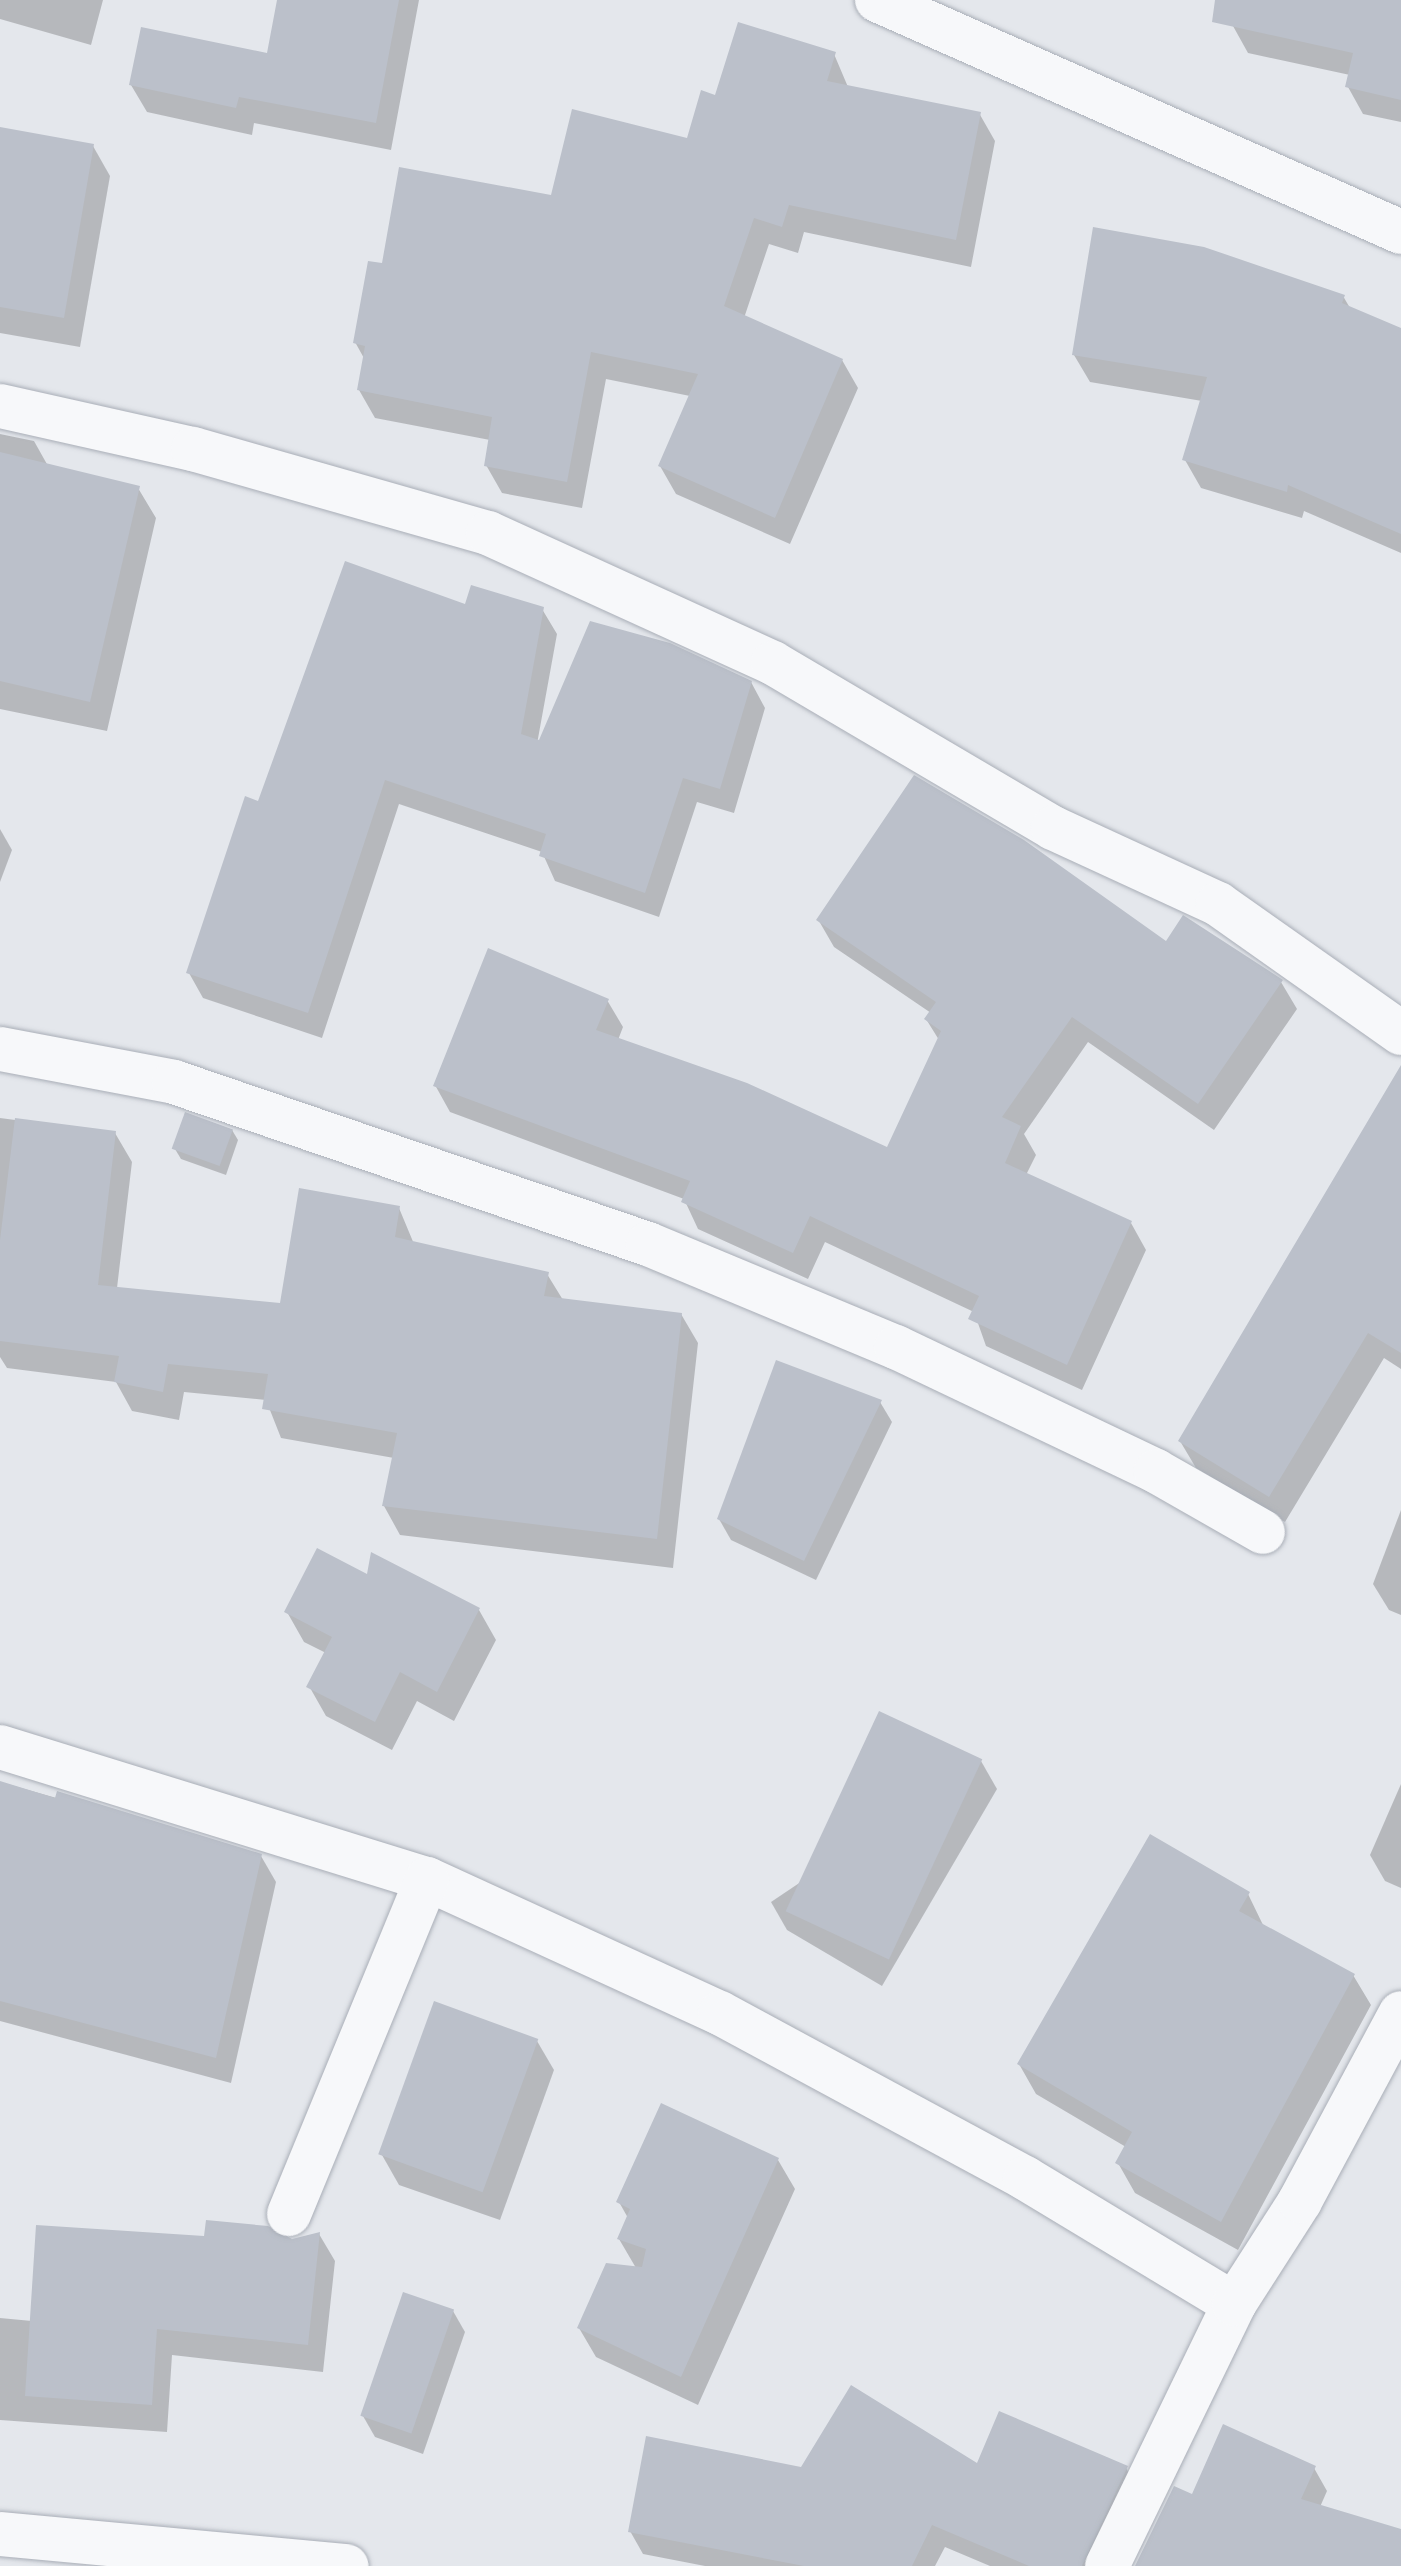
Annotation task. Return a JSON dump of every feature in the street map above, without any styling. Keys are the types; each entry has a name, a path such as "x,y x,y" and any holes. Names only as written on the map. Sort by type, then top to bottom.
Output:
{"street":[{"path":"877,0 1401,232"},
{"path":"0,406 193,449 502,539 773,663 1053,828 1218,904 1401,1033"},
{"path":"0,1049 174,1082 648,1244 896,1347 1156,1471 1263,1532"},
{"path":"0,1747 427,1879 803,2056 1234,2304"},
{"path":"289,2214 427,1879"},
{"path":"1107,2566 1234,2304 1300,2201 1401,2013"},
{"path":"0,2534 347,2566"}],"building":[{"path":"277,0 399,0 376,123 239,97 236,108 129,85 141,27 267,53"},
{"path":"1215,0 1401,0 1401,100 1345,87 1353,53 1212,22"},
{"path":"738,22 836,52 827,81 981,112 956,240 789,205 782,227 754,218 724,306 843,359 775,518 658,466 698,374 591,352 567,482 484,466 492,417 357,390 365,346 353,343 368,261 382,263 399,167 551,195 572,109 687,138 701,90 715,95"},
{"path":"0,127 94,144 64,318 0,307"},
{"path":"1093,227 1204,247 1345,295 1342,303 1401,328 1401,534 1288,485 1287,492 1182,460 1207,377 1072,355"},
{"path":"0,452 140,486 90,702 0,681"},
{"path":"345,561 465,604 471,585 544,607 521,734 539,740 590,621 670,643 752,681 720,789 683,778 645,893 539,856 546,834 385,780 308,1013 186,973 245,796 258,801"},
{"path":"914,775 1024,840 1166,941 1183,915 1283,980 1198,1104 1072,1017 1002,1117 1021,1126 1005,1163 1132,1221 1067,1365 968,1319 979,1296 810,1216 793,1253 681,1202 690,1181 433,1086 488,948 609,999 596,1030 747,1083 887,1147 941,1031 924,1019 936,1002 816,920"},
{"path":"1401,1065 1401,1353 1368,1333 1269,1497 1178,1441"},
{"path":"185,1112 233,1129 220,1166 172,1149"},
{"path":"15,1118 116,1131 98,1285 280,1303 299,1188 400,1206 395,1237 549,1272 544,1296 682,1313 657,1539 382,1506 397,1433 262,1409 268,1374 168,1364 163,1392 114,1382 119,1356 0,1341 0,1240"},
{"path":"776,1360 882,1400 804,1561 717,1519"},
{"path":"317,1548 367,1574 371,1552 480,1608 437,1692 400,1672 375,1722 306,1687 332,1637 284,1612"},
{"path":"879,1711 982,1759 889,1959 786,1911"},
{"path":"0,1781 55,1798 57,1791 262,1854 216,2058 0,2001"},
{"path":"1150,1834 1250,1892 1239,1911 1355,1974 1221,2222 1115,2163 1132,2132 1017,2064"},
{"path":"434,2001 538,2039 483,2192 378,2154"},
{"path":"661,2103 779,2158 681,2377 577,2328 606,2263 642,2267 646,2249 617,2239 630,2209 616,2202"},
{"path":"206,2220 268,2226 292,2239 320,2232 308,2345 157,2329 152,2405 25,2396 36,2225 204,2236"},
{"path":"403,2292 454,2310 411,2433 360,2416"},
{"path":"851,2385 977,2463 999,2411 1128,2466 1082,2566 1029,2566 932,2525 912,2566 804,2566 628,2532 646,2436 801,2467"},
{"path":"1223,2424 1316,2466 1301,2499 1401,2529 1401,2566 1135,2566 1174,2486 1192,2494"}]}
